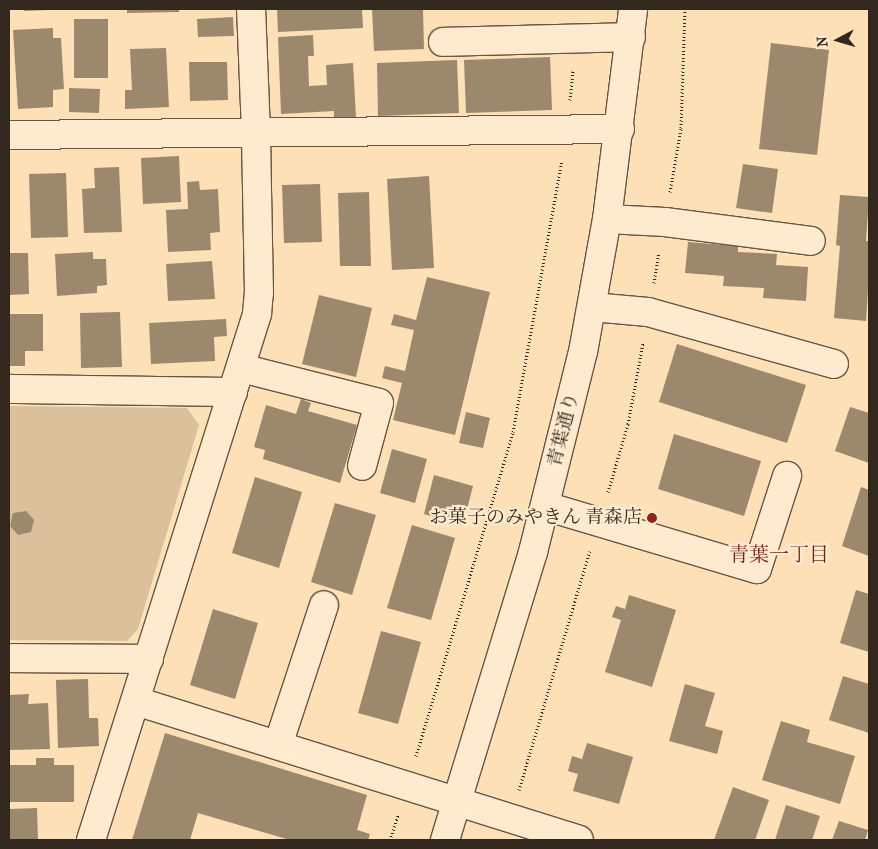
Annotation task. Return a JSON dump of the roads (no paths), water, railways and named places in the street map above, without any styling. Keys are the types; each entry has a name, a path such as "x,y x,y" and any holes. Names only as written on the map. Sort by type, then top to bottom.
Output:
{"street":[{"path":"91,840 257,314 259,293 256,132 251,9"},
{"name":"青葉通り","path":"445,840 458,802 545,506 565,431 592,307 607,219 620,129 633,9"},
{"path":"443,42 631,37"},
{"path":"9,135 620,129"},
{"path":"607,219 665,222 811,241"},
{"path":"592,307 648,312 834,364"},
{"path":"9,389 237,380 378,403 362,466"},
{"path":"545,506 757,569 787,476"},
{"path":"278,745 324,605"},
{"path":"9,658 149,659"},
{"path":"136,700 579,840"}],"place":[{"name":"お菓子のみやきん 青森店","path":"652,518"}],"district":[{"name":"青葉一丁目","path":"779,554"}]}
